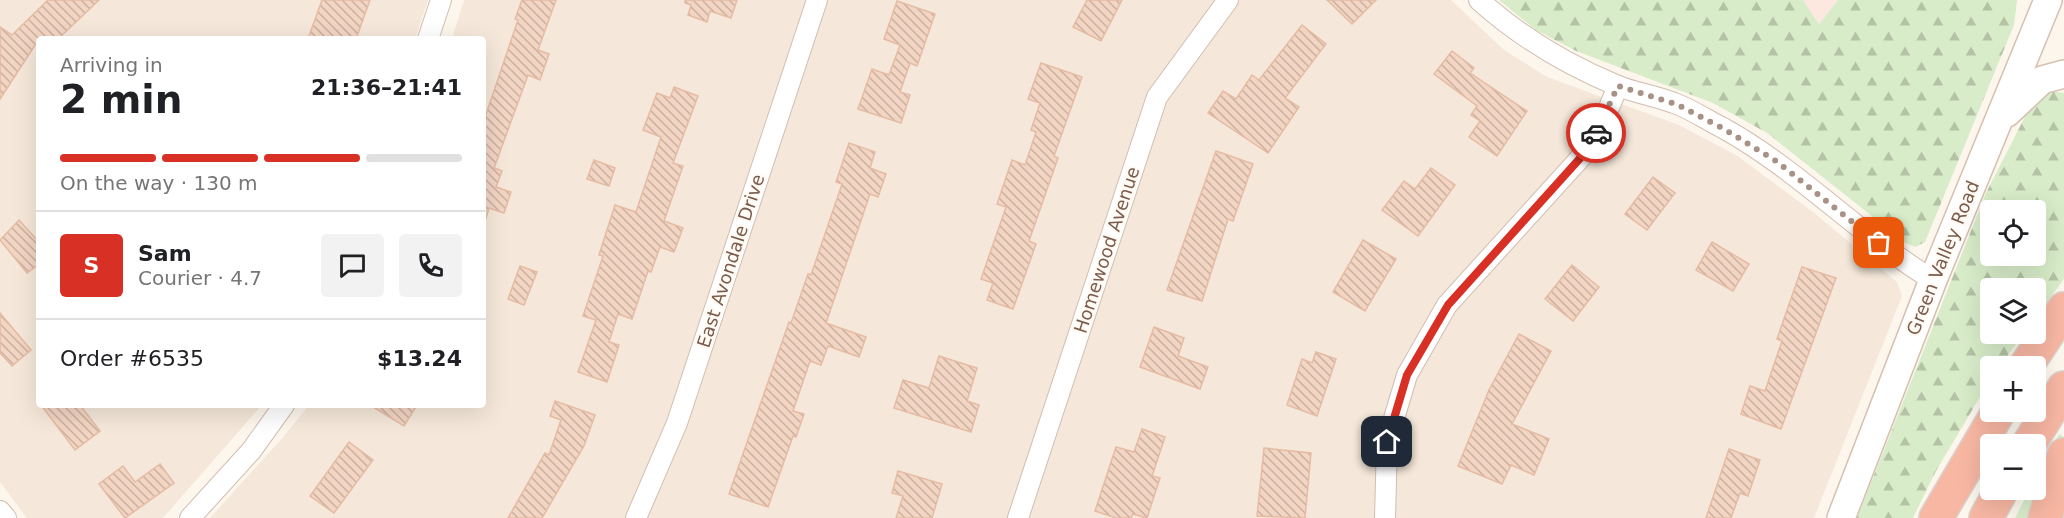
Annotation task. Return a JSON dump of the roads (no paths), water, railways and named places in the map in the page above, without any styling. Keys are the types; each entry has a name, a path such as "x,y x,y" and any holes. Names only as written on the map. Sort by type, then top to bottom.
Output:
{"highway":[{"path":"2033,356 2064,309"},
{"path":"2035,434 2064,388"},
{"path":"1936,518 1993,422"},
{"path":"2045,518 2064,455"},
{"path":"1986,518 1996,500"}],"main road":[{"name":"Green Valley Road","path":"1841,518 1933,280 2048,0"},
{"path":"2062,0 2064,4"},
{"path":"1998,122 2042,80 2064,74"}],"street":[{"path":"429,36 441,0"},
{"name":"East Avondale Drive","path":"636,518 677,423 817,0"},
{"name":"Homewood Avenue","path":"1018,518 1157,97 1228,0"},
{"path":"1479,0 1539,47 1618,86 1676,104 1776,161 1896,257 1933,280"},
{"path":"1385,518 1387,442 1407,375 1448,305 1583,155 1605,117 1618,86"},
{"path":"189,518 251,451 282,408"},
{"path":"0,511 6,518"}]}
